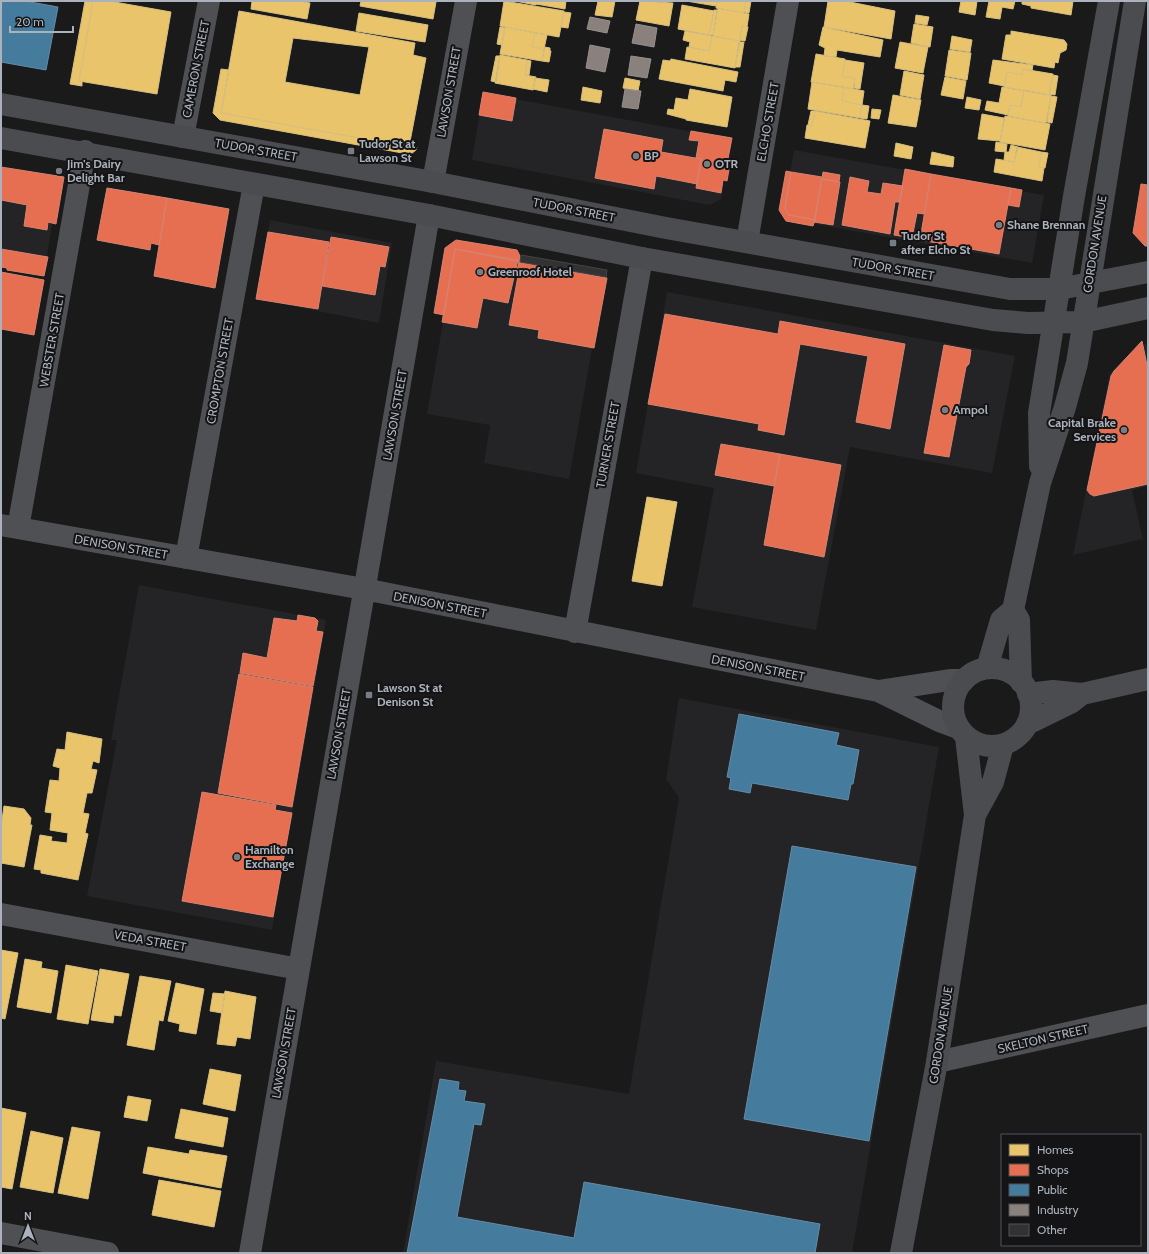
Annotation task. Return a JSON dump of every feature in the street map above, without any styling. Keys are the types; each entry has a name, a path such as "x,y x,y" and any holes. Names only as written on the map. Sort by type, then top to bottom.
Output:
{"main road":[{"name":"GORDON AVENUE","path":"1040,483 1039,413 1109,1"},
{"name":"GORDON AVENUE","path":"1025,688 1018,620 1013,610 1040,483 1065,407 1076,363 1135,1"},
{"name":"TUDOR STREET","path":"1,104 433,182 747,242 1010,289 1059,289 1088,285 1148,272"},
{"path":"1,138 85,151 254,184 429,215 642,258 993,320 1054,323 1083,322 1148,308"},
{"path":"988,668 1001,620 1013,610"},
{"path":"988,668 1006,671 1025,688 1031,706 1027,724 1017,737 1003,745 984,746 962,732 953,714 953,707 956,692 964,680 972,674 988,668"},
{"path":"1025,688 1082,694 1148,679"},
{"path":"1027,724 1072,702 1082,694"},
{"name":"GORDON AVENUE","path":"901,1253 937,1062 975,815 962,732"},
{"name":"GORDON AVENUE","path":"975,815 993,782 1003,745"}],"street":[{"name":"CAMERON STREET","path":"183,137 209,1"},
{"name":"LAWSON STREET","path":"433,182 466,1"},
{"name":"ELCHO STREET","path":"747,242 788,1"},
{"name":"WEBSTER STREET","path":"10,527 85,151"},
{"name":"CROMPTON STREET","path":"186,558 254,184"},
{"name":"LAWSON STREET","path":"250,1253 429,215"},
{"name":"TURNER STREET","path":"575,632 642,258"},
{"name":"DENISON STREET","path":"10,527 364,589 878,691 962,732"},
{"name":"DENISON STREET","path":"878,691 950,680 964,680"},
{"name":"VEDA STREET","path":"1,914 299,968"},
{"name":"SKELTON STREET","path":"937,1062 1148,1015"},
{"path":"1,1233 108,1253"}],"shaded area":[{"path":"483,93 731,139 721,199 710,205 472,160"},
{"path":"794,150 1044,195 1032,263 782,218"},
{"path":"1,171 60,181 46,260 1,253"},
{"path":"270,220 392,243 379,323 257,299"},
{"path":"455,254 604,281 569,479 484,463 490,425 427,414"},
{"path":"667,292 1015,356 992,473 850,447 816,630 692,607 714,488 636,473"},
{"name":"Capital Brake Services","path":"1148,343 1148,486 1132,490 1143,539 1073,555 1110,373 1140,345"},
{"path":"139,585 326,620 272,930 87,896 117,740 111,740"},
{"path":"679,698 939,747 852,1253 403,1253 436,1061 629,1094 679,797 666,779"}],"building: Homes":[{"path":"85,1 93,1 79,81 82,81 82,86 70,84"},
{"path":"93,1 109,1 171,12 157,94 79,81"},
{"path":"252,1 298,1 310,3 307,19 251,9"},
{"path":"361,1 436,2 433,19 360,6"},
{"path":"504,1 564,11 559,37 500,26"},
{"path":"515,1 537,1 536,5"},
{"path":"537,1 566,1 565,9 536,4"},
{"path":"598,1 615,1 612,17 595,15"},
{"path":"640,1 673,3 669,26 636,20"},
{"path":"686,1 717,1 716,6"},
{"path":"717,1 746,1 744,13 716,8"},
{"path":"746,1 751,1 749,13 744,12"},
{"path":"828,1 845,1 895,11 891,39 824,27"},
{"path":"961,1 977,1 975,15 959,12"},
{"path":"989,1 1015,1 1013,9 1002,7 1000,19 986,17"},
{"path":"1022,1 1073,1 1071,15 1031,8 1031,6 1022,4"},
{"path":"682,5 714,11 709,35 678,29"},
{"path":"718,8 749,14 747,27 742,26 740,41 713,36"},
{"path":"714,10 717,10 713,35 709,35"},
{"path":"239,11 415,43 413,55 426,58 409,147 221,113","holes":["293,38 369,47 360,95 285,82"]},
{"path":"564,12 571,13 568,28 561,27"},
{"path":"359,13 428,25 425,42 356,31"},
{"path":"916,15 929,17 927,25 915,23"},
{"path":"914,24 933,27 930,47 911,43"},
{"path":"742,26 748,27 745,41 740,40"},
{"path":"500,27 505,28 502,45 497,44"},
{"path":"505,27 535,33 532,47 544,49 542,61 500,54"},
{"path":"823,27 883,40 880,57 837,50 836,57 824,56 825,48 819,45"},
{"path":"685,31 712,36 709,51 689,47 690,42 683,40"},
{"path":"1011,31 1064,40 1067,44 1066,50 1060,53 1058,63 1055,62 1054,68 1002,59 1006,35 1011,35"},
{"path":"535,33 547,35 544,49 532,47"},
{"path":"712,36 740,41 735,68 685,59 687,47 709,51"},
{"path":"952,36 972,40 970,52 950,49"},
{"path":"739,42 744,42 740,67 735,67"},
{"path":"900,42 928,47 923,73 895,68"},
{"path":"545,47 550,48 551,51 549,62 542,61"},
{"path":"949,50 971,53 967,80 945,76"},
{"path":"816,54 845,59 842,76 855,78 853,89 811,82"},
{"path":"500,55 527,60 525,75 536,77 533,90 495,83"},
{"path":"496,56 500,56 496,82 491,81"},
{"path":"671,59 738,72 736,82 725,80 723,91 659,79 663,60 670,61"},
{"path":"527,60 531,61 529,75 525,75"},
{"path":"845,60 864,63 860,89 854,88 855,78 842,76"},
{"path":"993,60 1033,65 1032,71 1023,69 1022,75 1007,72 1004,86 989,83"},
{"path":"221,69 229,70 221,113 409,147 410,145 417,147 416,150 411,154 408,154 220,120 213,113"},
{"path":"1023,69 1053,74 1049,95 1004,87 1007,72 1022,75"},
{"path":"904,71 924,75 920,99 900,95"},
{"path":"1053,75 1058,76 1055,95 1049,94"},
{"path":"945,77 966,81 963,99 941,95"},
{"path":"535,78 549,80 547,92 533,89"},
{"path":"625,78 640,81 638,91 623,88"},
{"path":"812,82 844,87 842,101 862,105 860,118 808,109"},
{"path":"583,87 602,91 600,103 581,100"},
{"path":"844,87 864,91 862,105 842,101"},
{"path":"1002,87 1024,91 1021,107 1010,105 1008,115 985,110 987,101 999,103"},
{"path":"690,89 732,97 727,127 686,120 667,114 668,109 674,110 676,98 688,100"},
{"path":"1024,90 1051,95 1046,123 1008,116 1010,105 1021,107"},
{"path":"893,95 921,100 916,127 888,123"},
{"path":"1051,96 1057,97 1052,123 1047,122"},
{"path":"967,97 981,100 979,110 965,108"},
{"path":"862,105 869,106 867,119 860,118"},
{"path":"872,109 881,110 879,119 871,118"},
{"path":"811,111 815,111 812,126 808,125"},
{"path":"815,111 870,121 865,148 805,138 807,125 812,126"},
{"path":"982,114 1004,118 1000,141 978,139"},
{"path":"1005,116 1050,124 1045,150 1000,142"},
{"path":"996,142 1007,144 1006,152 995,151"},
{"path":"896,143 913,147 911,159 894,156"},
{"path":"1011,145 1018,147 1014,162 1004,160 1005,152 1009,152"},
{"path":"1017,147 1041,152 1039,167 1044,168 1042,181 994,172 996,159 1014,162"},
{"path":"932,152 954,157 953,167 930,164"},
{"path":"1041,152 1048,153 1045,168 1039,167"},
{"path":"647,497 677,502 662,586 632,581"},
{"path":"67,732 102,739 99,763 93,761 91,769 97,770 92,793 87,793 83,813 89,814 85,833 88,834 78,880 41,873 41,870 34,869 40,835 52,837 51,841 67,843 68,833 50,830 52,813 45,812 50,780 59,781 60,768 53,766 57,749 65,750"},
{"path":"4,806 24,809 31,818 30,825 32,825 24,867 1,863 1,827"},
{"path":"1,950 18,953 5,1019 1,1018"},
{"path":"25,959 42,962 41,968 58,971 51,1013 17,1007"},
{"path":"66,965 98,971 88,1024 57,1019"},
{"path":"100,969 129,974 121,1016 114,1015 113,1023 91,1020"},
{"path":"140,976 171,981 163,1021 159,1020 154,1050 127,1045"},
{"path":"176,983 204,989 196,1034 179,1031 180,1024 168,1021"},
{"path":"225,991 256,997 250,1039 237,1037 235,1046 217,1044"},
{"path":"213,993 225,994 222,1013 210,1011"},
{"path":"210,1069 241,1075 235,1111 203,1104"},
{"path":"128,1096 151,1100 147,1121 124,1117"},
{"path":"1,1108 26,1113 12,1189 1,1187"},
{"path":"181,1109 228,1118 223,1147 175,1138"},
{"path":"72,1127 100,1132 88,1199 58,1193"},
{"path":"31,1131 63,1138 53,1193 20,1187"},
{"path":"148,1147 189,1154 190,1150 227,1156 221,1188 143,1173"},
{"path":"159,1180 221,1191 214,1227 152,1215"}],"building: Shops":[{"path":"483,92 516,98 512,121 479,115"},
{"path":"604,129 663,140 661,152 701,159 697,184 656,176 654,189 595,178"},
{"path":"691,131 732,138 727,164 730,164 727,181 723,180 721,193 696,188 701,159 696,158 699,141 689,140"},
{"path":"1,167 64,177 56,224 48,222 47,230 24,226 27,205 1,200"},
{"path":"905,169 931,174 924,214 917,213 912,238 894,235"},
{"path":"786,171 791,172 785,208 789,215 815,220 813,226 786,221 779,210"},
{"path":"791,172 822,177 815,220 789,215 785,208"},
{"path":"823,172 840,175 839,182 822,179"},
{"path":"931,174 1011,188 999,254 920,240"},
{"path":"850,177 869,181 867,192 881,194 883,183 903,186 900,202 895,202 890,234 842,225"},
{"path":"822,179 840,182 833,225 814,222"},
{"path":"1141,184 1148,185 1148,246 1145,246 1133,233"},
{"path":"107,188 167,198 159,245 151,243 150,250 97,240"},
{"path":"1011,188 1022,190 1019,207 1008,205"},
{"path":"167,198 229,209 215,288 154,276"},
{"path":"268,232 329,242 318,309 256,299"},
{"path":"331,237 389,247 385,267 380,266 375,295 322,286"},
{"path":"456,240 517,250 520,256 520,262 455,249 444,315 434,313 445,248"},
{"path":"1,249 48,257 44,276 7,270 7,268 1,267"},
{"path":"455,249 518,260 508,303 483,298 477,328 442,322"},
{"path":"519,262 607,278 594,348 538,338 539,330 509,325 518,276 516,275"},
{"path":"1,272 44,280 34,335 1,329"},
{"path":"665,314 778,334 780,321 905,344 890,429 856,422 868,356 800,344 784,435 758,430 759,424 648,404"},
{"name":"Capital Brake Services","path":"1142,341 1148,370 1148,484 1094,496 1087,490 1111,376"},
{"name":"Ampol","path":"944,345 971,350 969,364 966,367 949,457 924,453"},
{"path":"721,444 780,454 774,486 715,475"},
{"path":"780,454 841,465 824,557 764,545"},
{"path":"298,615 315,618 318,621 316,631 323,632 313,686 240,673 243,653 267,658 274,618 297,621"},
{"path":"239,674 313,687 292,807 218,793"},
{"name":"Hamilton Exchange","path":"202,792 276,805 275,810 292,813 273,917 182,901"}],"building: Public":[{"path":"1,1 25,1 58,7 46,70 1,62"},
{"path":"739,714 839,733 836,745 859,750 853,784 851,784 848,800 752,783 750,793 729,789 731,778 727,777"},
{"path":"792,846 916,867 869,1141 744,1119"},
{"path":"440,1079 459,1082 458,1090 466,1091 464,1101 485,1104 481,1125 474,1124 457,1217 574,1238 584,1182 820,1224 815,1253 407,1253"}],"building: Industry":[{"path":"590,17 610,21 607,33 587,29"},
{"path":"636,24 657,28 654,47 632,43"},
{"path":"590,45 610,49 605,72 586,68"},
{"path":"631,56 651,59 647,78 628,75"},
{"path":"625,89 641,91 638,109 622,107"}],"building: Other":[{"path":"521,255 607,270 606,277 520,262"}],"place":[{"name":"Tudor St at Lawson St","path":"351,151"},
{"name":"BP","path":"636,156"},
{"name":"OTR","path":"707,164"},
{"name":"Jim's Dairy Delight Bar","path":"59,171"},
{"name":"Shane Brennan","path":"999,225"},
{"name":"Tudor St after Elcho St","path":"893,243"},
{"name":"Greenroof Hotel","path":"480,272"},
{"name":"Ampol","path":"945,410"},
{"name":"Capital Brake Services","path":"1124,430"},
{"name":"Lawson St at Denison St","path":"369,695"},
{"name":"Hamilton Exchange","path":"237,857"}]}
